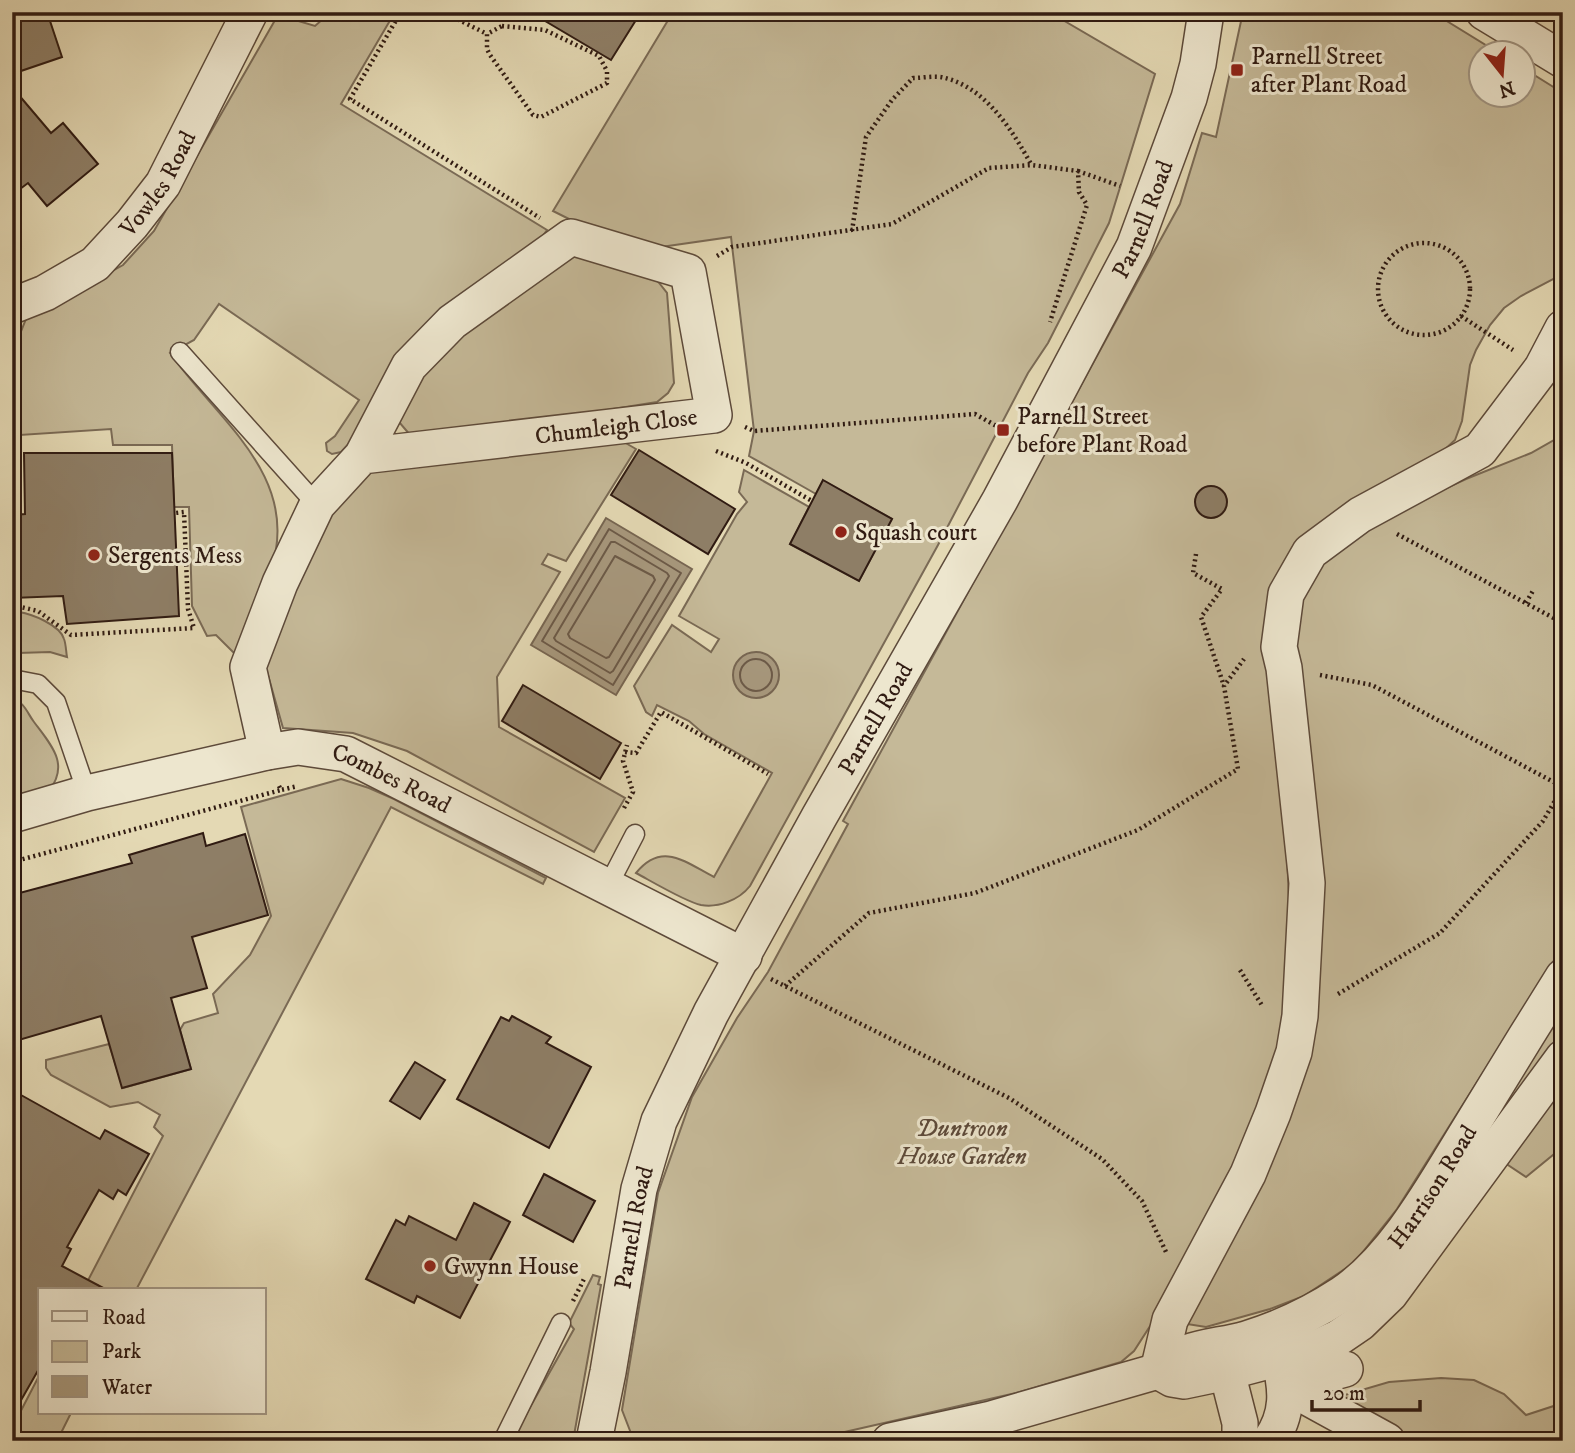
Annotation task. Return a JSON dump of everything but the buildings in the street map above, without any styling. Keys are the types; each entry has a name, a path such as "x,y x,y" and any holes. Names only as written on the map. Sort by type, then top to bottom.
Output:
{"street":[{"name":"Vowles Road","path":"12,306 45,293 95,264 132,225 163,184 250,12"},
{"name":"Parnell Road","path":"594,1441 639,1189 659,1121 681,1072 756,967 818,817 1000,500 1134,247 1189,98 1198,64 1206,12"},
{"path":"1484,12 1563,60"},
{"path":"267,752 248,667 280,583 317,505 362,456 409,366 452,322 571,237 688,272"},
{"name":"Chumleigh Close","path":"362,456 714,415 688,272"},
{"path":"890,1441 991,1419 1158,1371 1167,1329 1248,1174 1273,1113 1294,1052 1300,1016 1307,883 1283,652 1286,594 1310,552 1360,515 1480,450 1542,368 1563,328"},
{"name":"Combes Road","path":"12,815 87,793 267,752 298,747 346,754 608,886 756,967"},
{"name":"Harrison Road","path":"1563,977 1453,1155 1379,1262 1359,1281 1330,1301 1278,1328 1245,1340 1191,1350 1169,1360 1158,1371 1172,1379 1184,1381 1227,1372 1282,1372 1314,1349 1338,1338 1379,1307 1563,1058"},
{"path":"1240,1441 1240,1423 1227,1372 1245,1340 1282,1372 1387,1441"},
{"path":"1282,1372 1345,1369"},
{"path":"1270,1441 1284,1414 1282,1372"}],"lane":[{"path":"180,352 317,505"},
{"path":"12,679 38,684 56,702 87,793"},
{"path":"608,886 635,834"},
{"path":"503,1441 561,1323"}],"path":[{"path":"401,12 350,99 561,231 566,241"},
{"path":"443,12 486,34"},
{"path":"502,26 545,30 599,56 607,71 607,83 541,117 533,115 490,55 486,34 502,26"},
{"path":"852,231 866,137 892,100 913,78 943,77 959,83 988,103 1014,133 1032,165"},
{"path":"688,272 732,247 892,224 989,168 1032,165 1078,171 1129,190"},
{"path":"1047,332 1087,205 1079,192 1078,171"},
{"path":"1416,244 1432,244 1446,249 1459,259 1470,287 1468,302 1461,316 1450,327 1437,333 1408,333 1395,325 1385,314 1379,301 1377,286 1381,271 1390,258 1402,249 1416,244"},
{"path":"1461,316 1542,368"},
{"path":"714,415 754,431 975,414 1006,433"},
{"path":"712,450 746,463 812,502"},
{"path":"12,605 38,611 71,635 194,628 188,610 184,513 175,513"},
{"path":"1360,515 1563,622"},
{"path":"785,986 869,913 975,893 1126,835 1238,769 1224,686 1201,617 1222,589 1194,573 1196,554"},
{"path":"1526,603 1534,589"},
{"path":"1224,686 1245,658 1261,645 1372,685 1563,787 1543,821 1440,933 1300,1016"},
{"path":"625,752 636,754 661,712 768,774"},
{"path":"626,772 623,761 627,745"},
{"path":"12,862 281,790"},
{"path":"756,967 785,986 1009,1098 1102,1159 1142,1200 1184,1292"}],"green space":[{"path":"331,12 395,12 341,104 547,230 538,243 341,452 332,454 327,451 326,443 335,436 359,400 219,304 194,340 170,353 250,451 265,478 275,506 277,536 271,570 235,654 216,635 207,636 192,606 189,507 174,507 172,445 113,445 111,429 20,435 20,334 26,319 123,265 154,231 278,15 315,26"},
{"path":"673,12 1049,12 1155,74 1109,223 1048,343 1028,373 938,545 750,886 734,899 708,906 687,900 636,873 646,863 664,856 674,857 714,877 772,773 704,734 689,721 657,705 652,716 646,712 634,686 672,625 711,652 719,639 679,616 737,514 747,502 739,492 744,470 809,507 790,544 859,581 892,519 824,481 816,494 749,456 754,431 731,237 647,249 617,243 553,211"},
{"name":"Duntroon House Garden","path":"1243,12 1432,12 1474,38 1466,38 1466,108 1536,108 1536,76 1563,93 1563,274 1521,296 1504,308 1490,325 1470,365 1462,421 1455,440 1442,452 1295,546 1284,562 1270,596 1293,993 1280,1060 1241,1154 1181,1278 1134,1351 1121,1362 1016,1393 805,1441 634,1441 622,1410 658,1193 692,1097 737,1018 768,972 848,824 843,821 1180,204 1202,133 1216,137"},
{"path":"570,248 656,279 667,293 674,383 668,393 657,402 424,439 411,436 399,422 404,398 466,323"},
{"path":"610,434 636,449 566,561 548,554 542,564 560,572 497,677 499,727 625,798 594,852 407,751 353,733 283,728 266,668 275,625 348,482 360,472"},
{"path":"1563,435 1563,946 1397,1209 1354,1263 1304,1296 1270,1309 1206,1327 1187,1324 1285,1111 1295,623 1301,594 1325,558 1386,516 1531,453"},
{"path":"19,612 38,618 57,629 64,639 67,657 50,652 18,653 12,645 12,613"},
{"path":"12,699 25,708 56,755 58,772 49,791 12,797"},
{"path":"341,779 394,799 546,878 543,884 391,807 137,1288 84,1288 163,1136 154,1127 160,1115 138,1102 110,1107 51,1075 46,1068 46,1060 109,1044 123,1088 191,1069 180,1030 184,1023 218,1013 213,994 250,955 271,916 241,807"},
{"path":"1563,1001 1563,1043 1541,1077 1473,1146"},
{"path":"1563,1075 1563,1144 1526,1177 1505,1163"},
{"path":"593,1275 600,1277 598,1284 601,1285 573,1441 511,1441 574,1329 569,1323"},
{"path":"38,1378 38,1414 70,1414 57,1441 12,1441 12,1428"},
{"path":"1441,1378 1474,1380 1504,1394 1526,1415 1563,1403 1563,1436 1529,1441 1504,1441 1449,1440 1404,1434 1384,1427 1341,1396 1389,1382"}],"water":[{"path":"606,518 692,569 616,695 531,645"},
{"path":"756,652 772,659 779,675 772,691 756,698 740,691 733,675 740,659"}],"place":[{"name":"Parnell Street after Plant Road","path":"1237,70"},
{"name":"Parnell Street before Plant Road","path":"1003,430"},
{"name":"Squash court","path":"841,532"},
{"name":"Sergents Mess","path":"94,555"},
{"name":"Gwynn House","path":"430,1266"}]}
